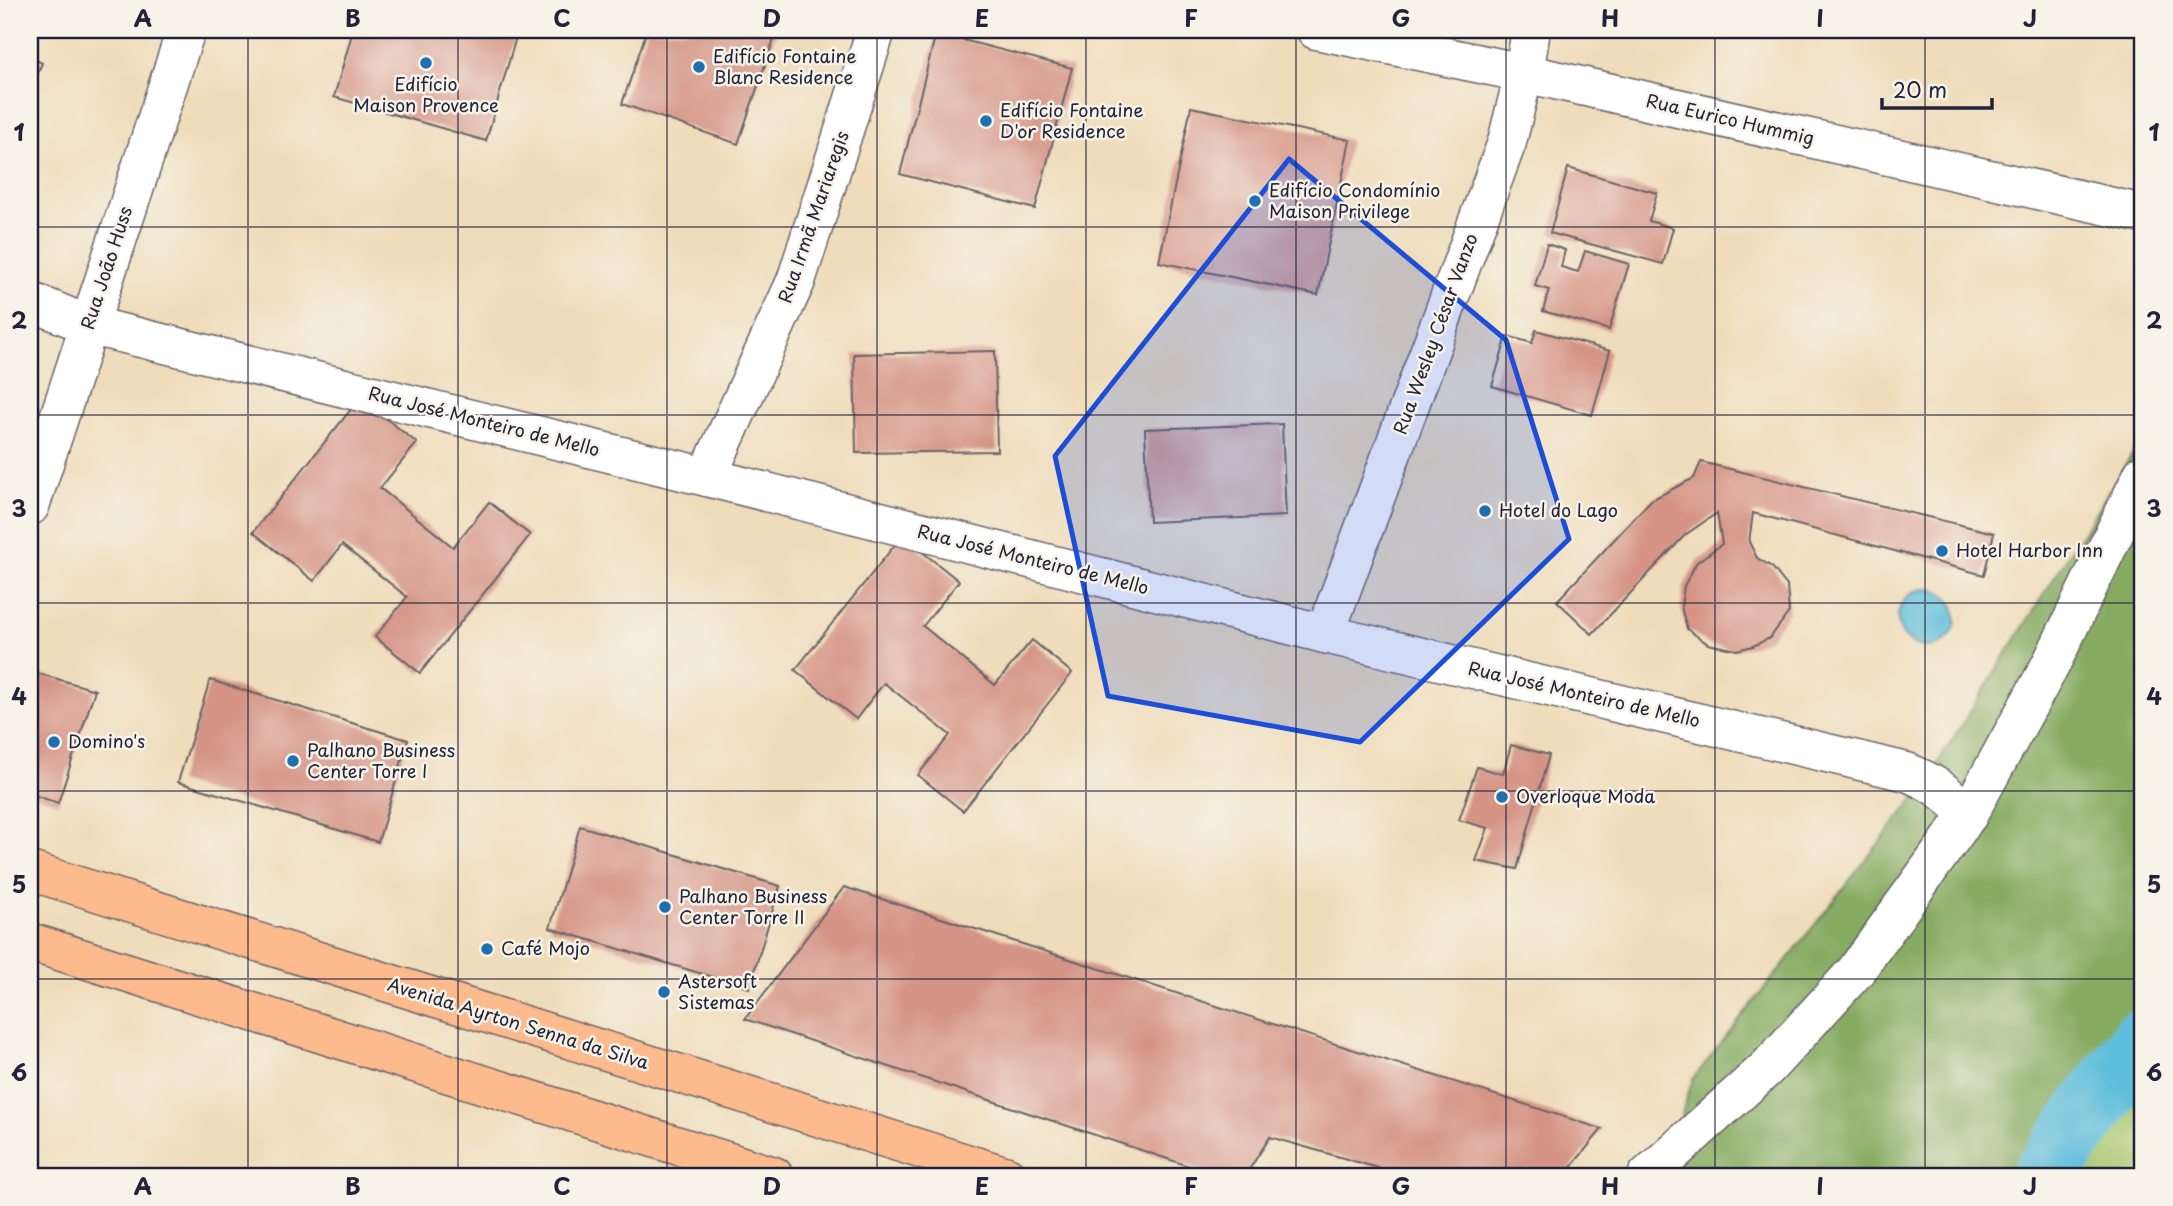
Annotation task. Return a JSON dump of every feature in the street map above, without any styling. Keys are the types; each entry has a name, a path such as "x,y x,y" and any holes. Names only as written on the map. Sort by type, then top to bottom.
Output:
{"main road":[{"name":"Avenida Ayrton Senna da Silva","path":"30,871 1007,1176"},
{"path":"30,942 774,1176"}],"street":[{"name":"Rua João Huss","path":"30,506 186,30"},
{"name":"Rua Irmã Mariaregis","path":"707,477 796,281 876,30"},
{"name":"Rua Eurico Hummig","path":"1316,30 1524,73 2143,214"},
{"name":"Rua Wesley César Vanzo","path":"1325,634 1507,142 1524,73 1531,30"},
{"name":"Rua José Monteiro de Mello","path":"30,301 88,325 707,477 1325,634 1907,772 1931,782 1951,797 1968,815"},
{"path":"1647,1176 1767,1068 1854,972 1968,815 2051,664 2143,474"}],"highlighted area":[{"path":"1289,159 1506,340 1569,539 1360,742 1108,696 1055,456"}],"green space":[{"path":"2143,437 2143,1081 2073,1176 1662,1176 1693,1079 1920,791"},
{"path":"2143,1081 2143,1176 2073,1176"}],"water":[{"path":"1921,589 1933,589 1948,597 1956,612 1956,624 1948,639 1933,647 1921,647 1906,639 1898,624 1898,612 1906,597"}],"building":[{"name":"Edifício Maison Provence","path":"353,30 518,30 486,141 334,97"},
{"name":"Edifício Fontaine Blanc Residence","path":"647,30 777,30 738,144 622,104"},
{"name":"Edifício Fontaine D'or Residence","path":"936,33 1072,68 1035,209 900,174"},
{"path":"30,57 42,63 30,92"},
{"name":"Edifício Condomínio Maison Privilege","path":"1191,107 1350,140 1318,295 1159,262"},
{"path":"1568,168 1657,193 1649,221 1673,228 1663,264 1550,233"},
{"path":"1547,244 1565,250 1561,267 1578,272 1585,251 1629,264 1609,330 1543,311 1549,290 1535,286"},
{"path":"1536,330 1610,351 1592,415 1492,386 1507,336 1532,343"},
{"path":"995,351 997,451 856,453 854,354"},
{"path":"360,398 417,443 380,488 453,547 489,502 530,535 420,673 375,637 407,597 342,545 314,581 253,532"},
{"path":"1282,424 1286,516 1149,522 1145,429"},
{"name":"Hotel Harbor Inn","path":"1701,462 1994,533 1984,575 1753,513 1749,542 1757,558 1772,567 1787,586 1789,612 1770,638 1753,646 1737,650 1708,644 1687,629 1681,607 1684,586 1697,562 1722,544 1717,513 1685,535 1592,634 1557,601 1651,500 1694,478"},
{"path":"902,536 959,581 923,626 995,685 1032,640 1072,673 963,811 918,775 950,735 884,683 856,719 795,670"},
{"name":"Domino's","path":"30,671 95,690 58,803 30,794"},
{"name":"Palhano Business Center Torre I","path":"210,680 408,740 378,842 178,782"},
{"name":"Overloque Moda","path":"1511,745 1549,755 1517,869 1476,861 1488,828 1459,820 1477,767 1503,774"},
{"name":"Palhano Business Center Torre II","path":"580,826 780,886 749,988 550,928"},
{"path":"844,887 1602,1129 1564,1176 1406,1176 1270,1137 1245,1176 1219,1176 745,1019"}],"waterway":[{"path":"2044,1176 2143,1041"}],"place":[{"name":"Edifício Maison Provence","path":"426,63"},
{"name":"Edifício Fontaine Blanc Residence","path":"699,67"},
{"name":"Edifício Fontaine D'or Residence","path":"986,121"},
{"name":"Edifício Condomínio Maison Privilege","path":"1255,201"},
{"name":"Hotel do Lago","path":"1485,511"},
{"name":"Hotel Harbor Inn","path":"1942,551"},
{"name":"Domino's","path":"54,742"},
{"name":"Palhano Business Center Torre I","path":"293,761"},
{"name":"Overloque Moda","path":"1502,797"},
{"name":"Palhano Business Center Torre II","path":"665,907"},
{"name":"Café Mojo","path":"487,949"},
{"name":"Astersoft Sistemas","path":"664,992"}]}
